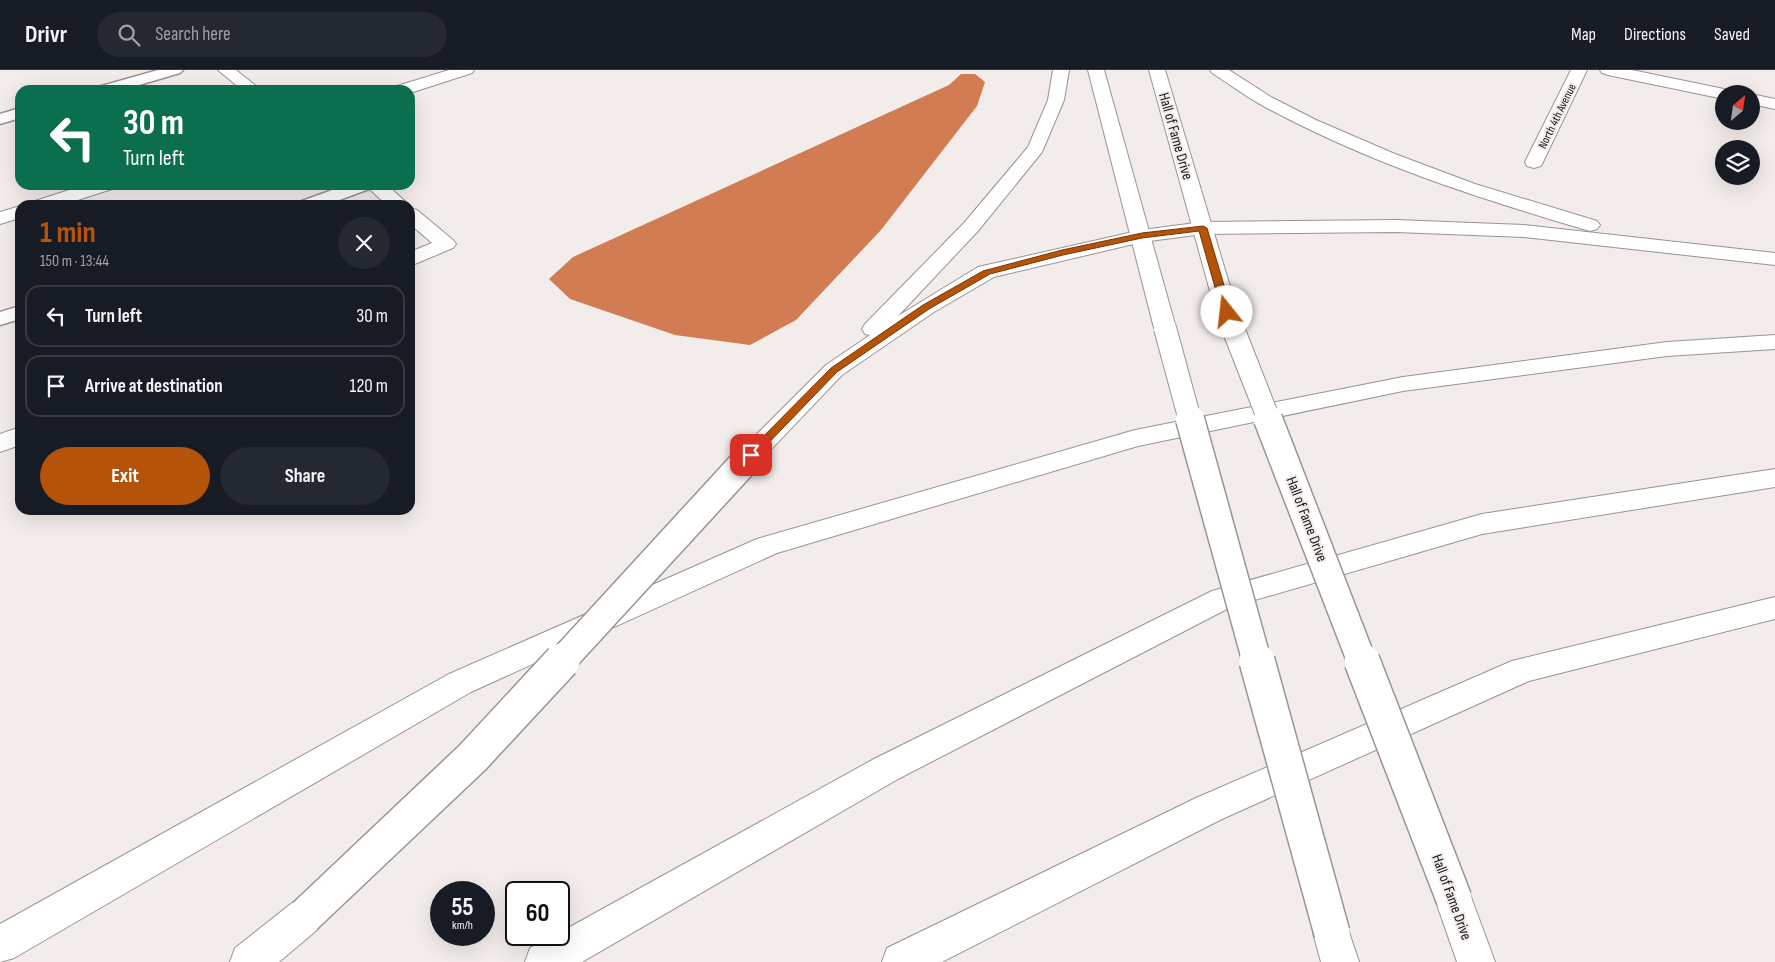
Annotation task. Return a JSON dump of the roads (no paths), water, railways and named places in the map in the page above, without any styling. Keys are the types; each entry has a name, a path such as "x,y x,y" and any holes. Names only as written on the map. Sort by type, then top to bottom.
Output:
{"main road":[{"path":"226,70 246,85"},
{"path":"415,86 466,70"},
{"path":"249,962 305,916 473,757 751,455 971,227 1036,148 1056,100 1061,70"},
{"path":"1096,70 1142,236 1165,328 1336,947"},
{"name":"Hall of Fame Drive","path":"1157,70 1227,312 1454,899 1476,962"},
{"path":"1218,70 1272,104 1363,148 1496,198 1595,226 1721,253"},
{"name":"North 4th Avenue","path":"1534,162 1579,70"},
{"path":"1608,70 1715,92"},
{"path":"1760,101 1775,104"},
{"path":"58,200 89,190"},
{"path":"380,190 393,200"},
{"path":"0,218 15,214"},
{"path":"415,218 446,244 415,258"},
{"path":"834,370 926,307 986,272 1142,236 1203,228 1396,226 1524,231 1775,259"},
{"path":"0,945 460,683 767,546 1135,438 1403,384 1667,349 1775,342"},
{"path":"0,444 15,437"},
{"path":"544,962 886,769 1222,599 1482,524 1775,478"},
{"path":"900,962 1208,809 1523,670 1775,608"}],"lane":[{"path":"122,85 175,70"},
{"path":"0,119 15,114"},
{"path":"322,200 350,190"},
{"path":"0,319 15,314"}]}
